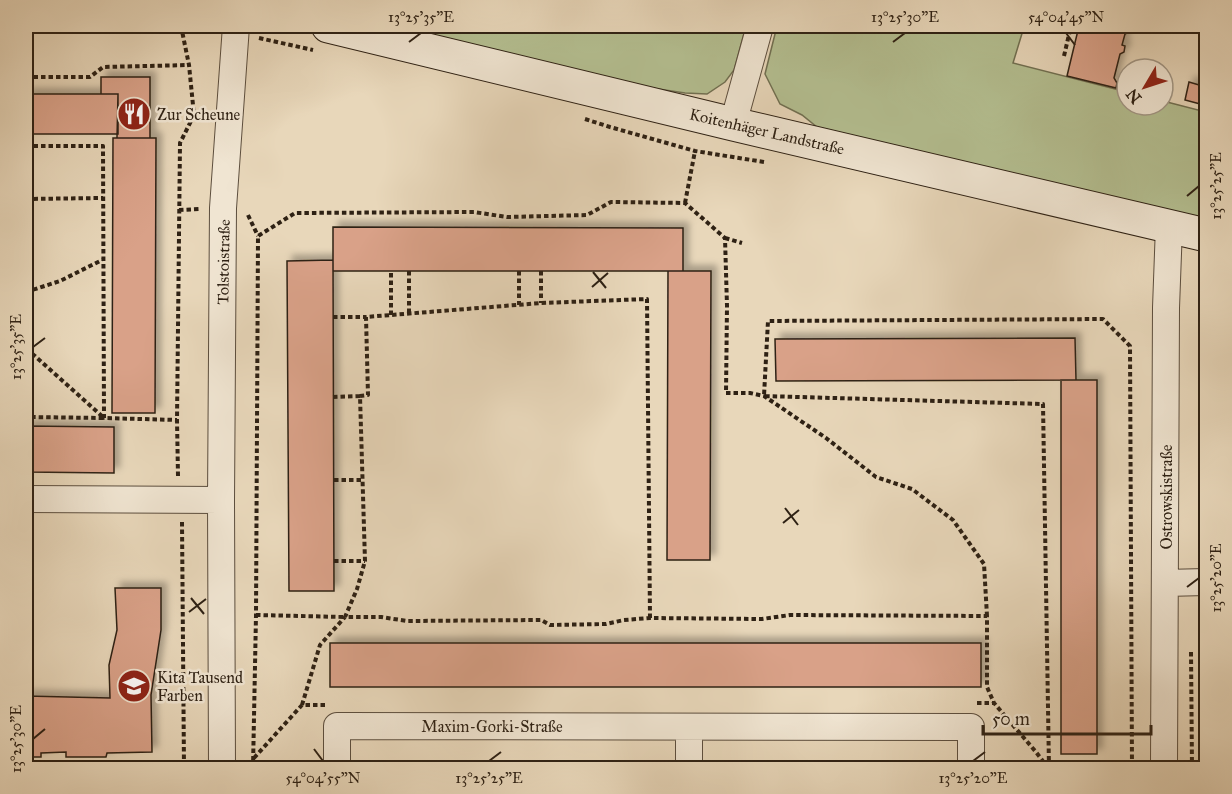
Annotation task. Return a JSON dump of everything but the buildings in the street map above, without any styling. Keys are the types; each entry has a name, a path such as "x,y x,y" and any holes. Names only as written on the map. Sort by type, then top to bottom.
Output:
{"main road":[{"name":"Koitenhäger Landstraße","path":"328,26 1206,235"}],"street":[{"name":"Tolstoistraße","path":"222,768 220,500 224,191 236,26"},
{"path":"733,124 760,26"},
{"name":"Ostrowskistraße","path":"1164,768 1166,308 1170,226"},
{"path":"26,499 220,500"},
{"path":"1166,583 1206,582"},
{"name":"Maxim-Gorki-Straße","path":"336,768 337,726 971,728 971,768"},
{"path":"689,727 689,768"}],"path":[{"path":"181,26 189,65 194,115 180,143 177,420 178,490 182,500 184,768"},
{"path":"1064,56 1071,26"},
{"path":"26,77 90,77 103,67 189,65"},
{"path":"26,146 103,146 104,418"},
{"path":"685,203 695,151"},
{"path":"26,199 103,198"},
{"path":"253,768 258,236 295,213 474,212 507,217 587,215 611,202 685,203 725,238 742,243"},
{"path":"725,238 726,393 1043,404 1049,768"},
{"path":"26,292 60,281 102,260"},
{"path":"391,271 391,315"},
{"path":"409,271 410,314"},
{"path":"519,271 519,305"},
{"path":"541,271 541,303"},
{"path":"333,317 366,317 541,303 647,299 650,618"},
{"path":"333,396 368,395 366,317"},
{"path":"764,396 768,321 1103,319 1130,346 1132,767 1079,768"},
{"path":"26,349 104,418"},
{"path":"302,705 320,645 345,617 357,589 365,561 360,396"},
{"path":"764,396 826,438 876,477 912,489 953,520 984,564 987,687 994,703 1049,768"},
{"path":"26,417 177,420"},
{"path":"334,480 362,480"},
{"path":"334,561 365,561"},
{"path":"256,615 381,617 407,621 541,620 550,625 606,624 650,618 762,619 790,615 987,616"},
{"path":"1191,652 1192,768"}],"green space":[{"path":"386,26 746,26 734,70 725,82 707,94 645,87"},
{"path":"777,26 1024,27 1013,63 1115,89 1115,117 1175,117 1175,104 1206,112 1206,222 817,127 802,115 780,104 765,74"}],"place":[{"name":"Zur Scheune","path":"134,114"},
{"name":"Kita Tausend Farben","path":"134,686"}]}
